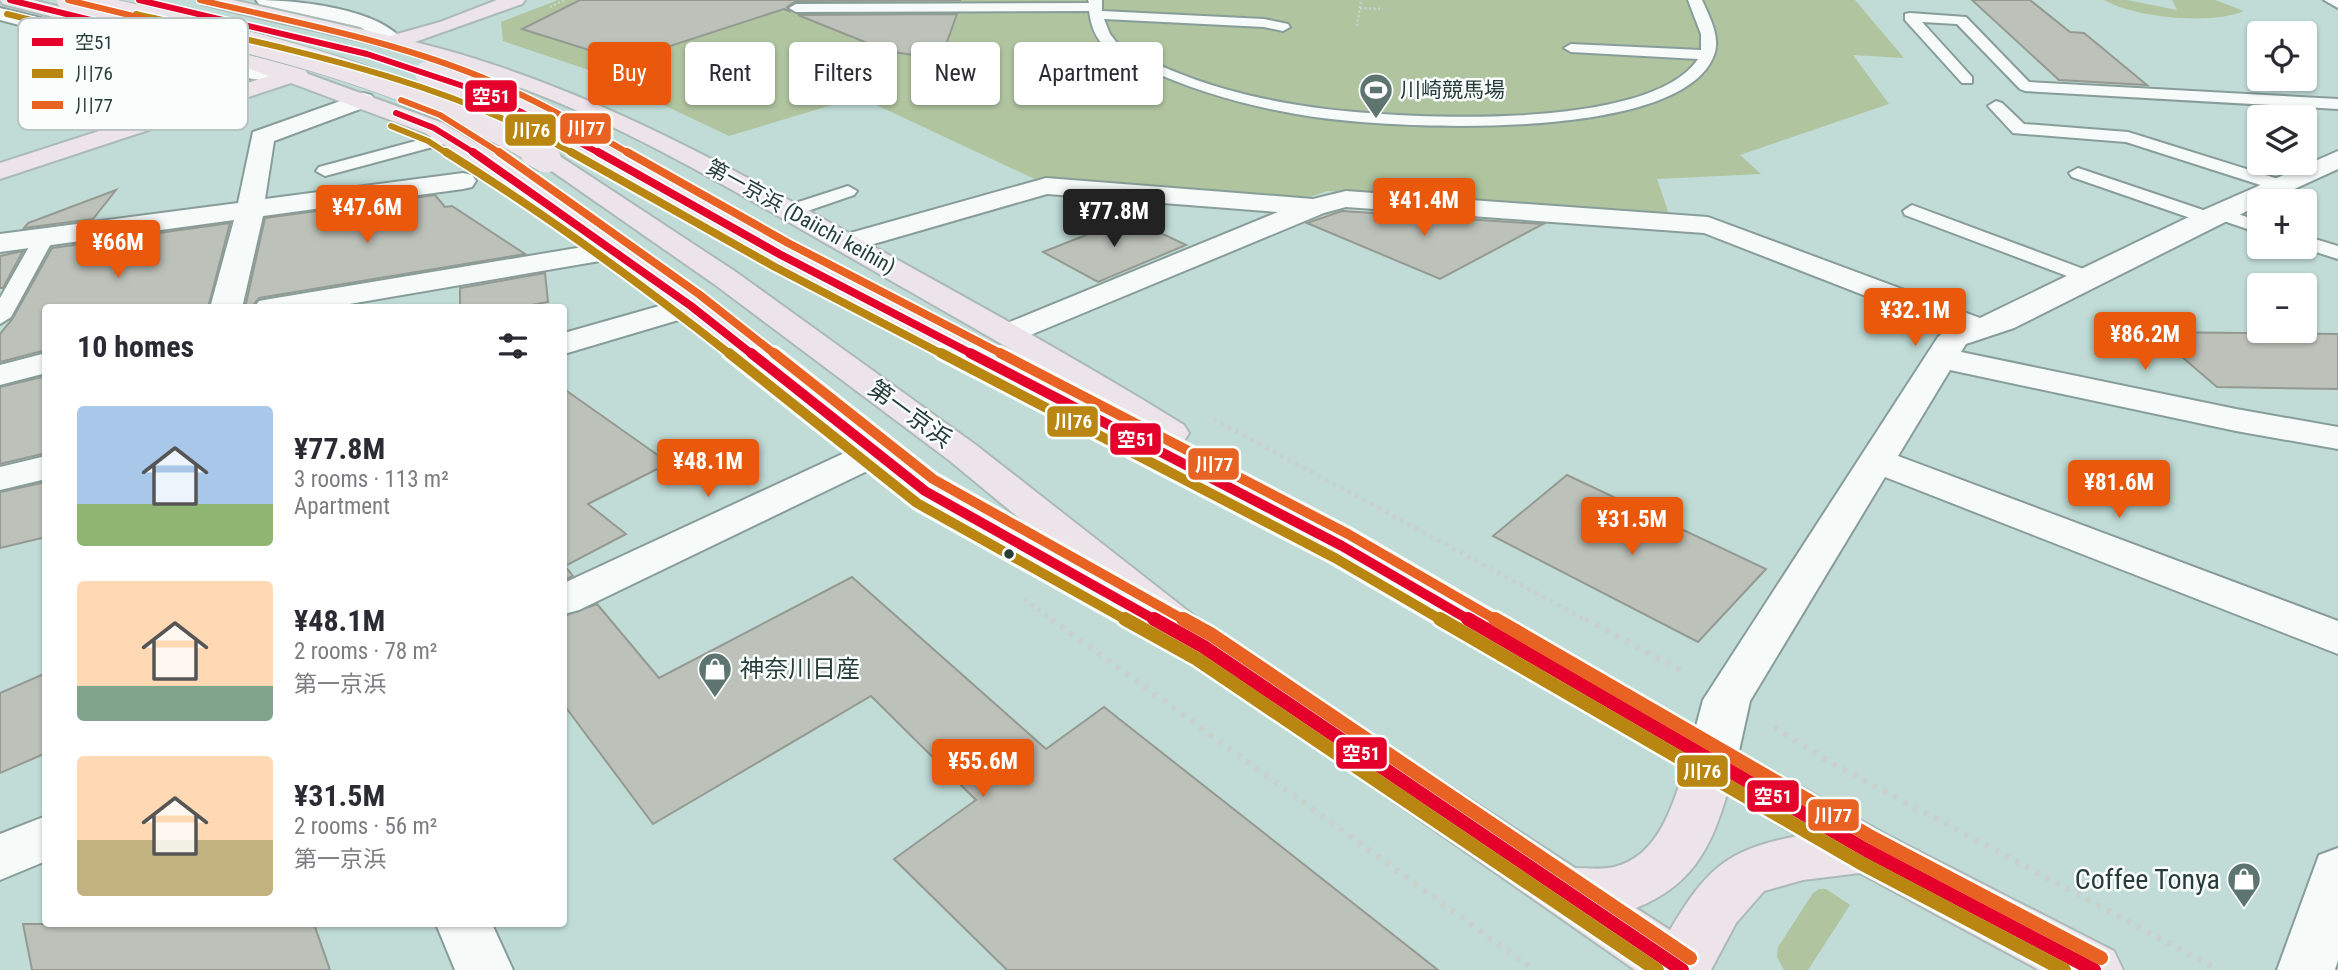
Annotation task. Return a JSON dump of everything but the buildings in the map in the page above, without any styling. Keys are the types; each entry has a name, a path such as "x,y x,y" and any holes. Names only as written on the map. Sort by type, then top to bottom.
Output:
{"highway":[{"path":"10,0 84,18"},
{"name":"第一京浜","path":"68,0 141,18"},
{"path":"139,0 215,18"},
{"name":"第一京浜 (Daiichi keihin)","path":"209,0 394,41 534,85 706,163 1077,372 1342,546"},
{"path":"394,41 418,21 466,0"},
{"path":"248,90 447,26 515,0"},
{"path":"248,26 367,54 487,94 587,145 781,255 1342,546 1866,850 2094,970"},
{"name":"第一京浜","path":"248,44 333,65 395,85 447,106 546,158 725,278 963,453 1204,647 1680,969"},
{"path":"248,62 363,100 434,128 449,137 496,166 691,306 879,451 925,491 1204,647"},
{"path":"0,171 126,130"},
{"path":"1567,892 1620,890 1658,871 1690,832 1712,760"},
{"path":"1680,969 1708,917 1746,874 1831,853 1866,850"}],"street":[{"path":"266,0 304,3 367,23 394,41"},
{"path":"0,14 18,19"},
{"path":"248,71 291,76"},
{"path":"227,304 250,211 262,137 363,100"},
{"path":"1712,760 1727,699 1954,337 2003,321 2214,216 2338,159"},
{"path":"0,243 463,181"},
{"path":"846,243 1046,187 1314,207"},
{"path":"1012,333 1314,207 1346,199 1708,225 1896,292 1977,328"},
{"path":"294,304 612,251"},
{"path":"567,343 653,314 691,306"},
{"path":"1942,358 2236,420 2338,438"},
{"path":"0,375 42,364"},
{"path":"567,599 879,451"},
{"path":"1877,461 2338,638"},
{"path":"0,479 42,468"},
{"path":"0,858 42,839"},
{"path":"2306,970 2338,871"},
{"path":"465,927 484,970"}],"lane":[{"path":"1095,7 1099,28 1110,44 1173,78 1292,108 1455,122 1523,121 1625,106 1672,90 1699,70 1707,55 1711,35 1695,0"},
{"path":"796,8 1095,7 1283,27"},
{"path":"1967,80 1910,17 1961,20 2025,86 2338,104"},
{"path":"1571,48 1707,55"},
{"path":"1996,106 2019,130 2128,137 2282,186"},
{"path":"325,171 449,137"},
{"path":"2078,173 2247,224"},
{"path":"790,211 848,191"},
{"path":"1912,211 2090,278"},
{"path":"0,317 44,238"},
{"path":"2317,246 2338,253"}],"path":[{"path":"1357,26 1361,0"},
{"path":"1360,8 1383,9"},
{"path":"1204,414 1696,679"},
{"path":"1767,722 1828,761 2219,970"}],"green space":[{"name":"川崎競馬場","path":"558,0 1855,0 1904,58 1853,55 1889,104 1740,155 1761,174 1657,179 1669,214 1327,191 1299,201 1039,181 876,105 897,105 897,42 789,42 789,105 832,105 729,136 664,105 671,105 671,42 588,42 588,70 503,41 501,22"},
{"path":"2104,0 2127,0 2177,10 2172,0 2215,0 2244,11 2213,18 2174,18 2134,11"},
{"path":"1826,889 1850,905 1808,970 1784,970 1777,957 1778,947 1813,893"}],"transit line":[{"name":"空51","path":"10,0 83,18"},
{"name":"川77","path":"68,0 142,18"},
{"name":"空51","path":"139,0 215,18"},
{"name":"川77","path":"200,0 371,41 491,81 551,109 788,243 1348,534 1873,838 2101,958"},
{"name":"川76","path":"7,14 23,18"},
{"name":"川76","path":"136,14 153,18"},
{"name":"空51","path":"248,26 367,54 487,94 545,122 781,255 1342,546 1866,850 2094,970"},
{"name":"川76","path":"248,40 363,67 482,107 539,134 775,267 1335,558 1859,862 2064,970"},
{"name":"川77","path":"401,100 440,115 504,155 700,295 933,479 1212,635 1690,958"},
{"name":"空51","path":"396,113 434,128 496,166 691,306 925,491 1204,647 1682,970"},
{"name":"川76","path":"391,126 428,141 488,178 683,317 917,503 1197,659 1657,970"}],"place":[{"name":"川崎競馬場","path":"1376,120"},
{"name":"神奈川日産","path":"715,699"},
{"name":"Coffee Tonya","path":"2244,909"}]}
